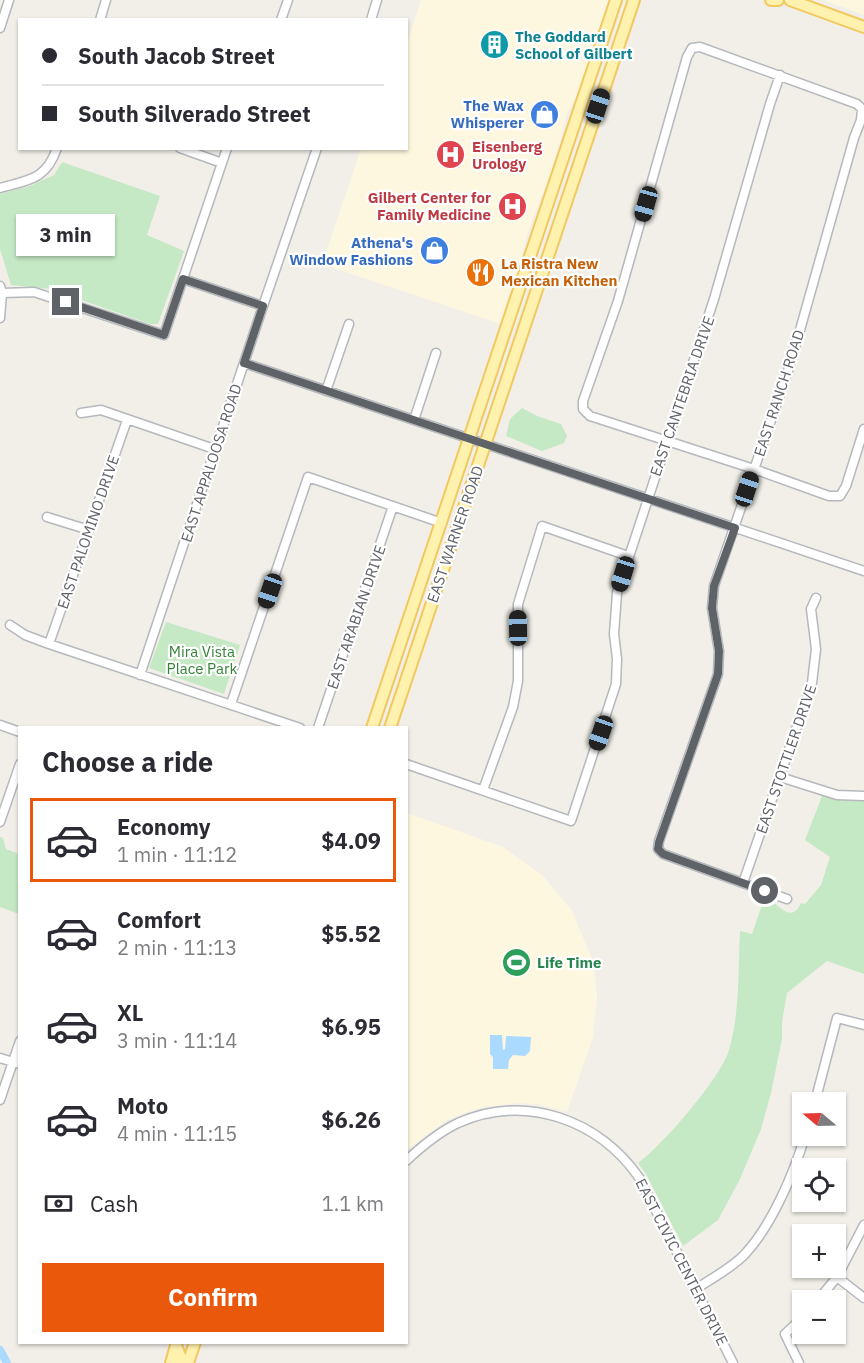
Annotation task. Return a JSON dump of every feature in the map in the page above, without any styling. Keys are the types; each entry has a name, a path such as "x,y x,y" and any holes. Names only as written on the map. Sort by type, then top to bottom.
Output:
{"main road":[{"name":"EAST WARNER ROAD","path":"373,726 616,0"},
{"name":"EAST WARNER ROAD","path":"391,726 634,0"},
{"path":"771,0 778,0"},
{"path":"790,0 864,27"},
{"path":"563,158 579,164"},
{"path":"171,1363 177,1344"},
{"path":"177,1344 181,1358 179,1363"},
{"path":"188,1363 194,1344"}],"street":[{"path":"0,28 9,0"},
{"path":"101,18 106,0"},
{"path":"282,18 288,0"},
{"path":"372,18 377,0"},
{"path":"780,75 700,47 692,48 687,57 618,301 583,401 583,409 590,416 829,496 840,496 846,486 864,429"},
{"name":"EAST RANCH ROAD","path":"743,883 663,854 658,849 718,674 719,651 712,608 714,586 791,362 861,120 862,109 857,104 780,75"},
{"name":"EAST CANTEBRIA DRIVE","path":"483,790 571,821 616,684 617,659 614,634 617,593 714,299 766,114 780,75"},
{"path":"0,188 34,179 44,173 52,162 56,150"},
{"path":"186,150 222,162"},
{"path":"0,318 1,289 22,291 47,295 164,335 226,150"},
{"name":"EAST APPALOOSA ROAD","path":"140,675 316,150"},
{"path":"183,279 263,306"},
{"path":"326,391 349,324"},
{"path":"414,420 436,353"},
{"path":"244,363 864,571"},
{"path":"81,413 101,410 217,450"},
{"name":"EAST PALOMINO DRIVE","path":"49,644 127,420"},
{"path":"231,704 309,477 442,523"},
{"name":"EAST ARABIAN DRIVE","path":"319,726 393,506"},
{"path":"47,517 89,530"},
{"path":"408,765 483,790 513,707 518,671 518,604 542,526 628,556"},
{"name":"EAST STOTTLER DRIVE","path":"743,883 812,683 816,649 811,609 816,598"},
{"path":"10,625 25,635 49,644 294,726"},
{"path":"0,725 18,731"},
{"path":"0,822 18,770"},
{"path":"780,777 837,795 864,796"},
{"path":"743,883 787,900"},
{"path":"818,1092 837,1018 864,1025"},
{"path":"0,1058 16,1063 0,1100"},
{"name":"EAST CIVIC CENTER DRIVE","path":"408,1159 446,1129 459,1122 498,1112 531,1111 564,1119 598,1136 629,1163 645,1188 733,1363"},
{"path":"696,1289 744,1255 759,1235 778,1204 801,1146"},
{"path":"846,1260 864,1226"},
{"path":"826,1290 836,1278"},
{"path":"838,1278 864,1298"},
{"path":"792,1327 785,1334 799,1363"}],"shaded area":[{"path":"421,0 610,0 581,87 567,114 552,171 525,242 519,270 501,324 322,264 361,150 408,150 408,41"},
{"path":"823,0 864,0 864,15"},
{"path":"408,813 503,847 544,877 572,911 590,954 595,975 597,997 593,1037 567,1112 537,1104 520,1103 482,1107 445,1121 408,1149"}],"green space":[{"path":"62,162 160,196 147,235 184,251 158,324 150,324 50,289 11,285 0,249 0,194 30,186 54,175"},
{"path":"522,408 561,424 567,436 564,443 542,451 506,436 510,419"},
{"name":"Mira Vista Place Park","path":"166,622 240,645 224,694 149,668"},
{"path":"822,796 864,800 864,974 827,961 787,993 782,1021 782,1039 761,1129 740,1179 718,1220 683,1246 638,1163 690,1111 724,1062 733,1036 735,1021 740,931 752,934 765,896 784,910 793,912 801,903 805,904 821,885 830,857 805,840"},
{"path":"0,837 3,838 6,849 18,854 18,914 0,907"}],"water":[{"path":"490,1035 502,1035 503,1050 506,1036 531,1037 530,1051 525,1056 513,1055 509,1060 508,1069 493,1069"}],"waterway":[{"path":"0,1350 7,1363"}],"place":[{"name":"The Goddard School of Gilbert","path":"494,45"},
{"name":"The Wax Whisperer","path":"545,114"},
{"name":"Eisenberg Urology","path":"451,155"},
{"name":"Gilbert Center for Family Medicine","path":"512,206"},
{"name":"Athena's Window Fashions","path":"434,251"},
{"name":"La Ristra New Mexican Kitchen","path":"480,272"},
{"name":"Life Time","path":"516,962"}],"route":[{"path":"66,302 164,335 183,279 263,306 244,363 735,528 714,586 712,608 719,651 718,674 658,849 663,854 765,891"}]}
